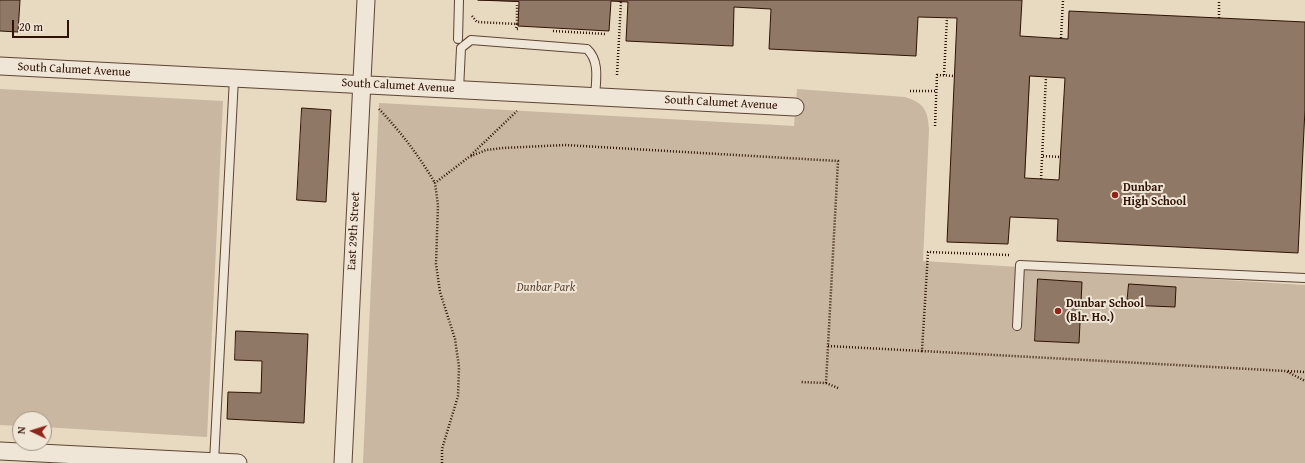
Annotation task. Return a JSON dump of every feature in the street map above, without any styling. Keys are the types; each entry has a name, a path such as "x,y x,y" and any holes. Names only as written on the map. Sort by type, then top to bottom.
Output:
{"street":[{"name":"East 29th Street","path":"343,463 366,0"},
{"name":"South Calumet Avenue","path":"0,66 795,107"},
{"path":"0,451 87,459 238,463"}],"lane":[{"path":"458,39 459,0"},
{"path":"459,90 461,48 471,40 587,49 593,55 596,69 595,97"},
{"path":"214,462 234,78"},
{"path":"1017,326 1020,265 1305,278"}],"path":[{"path":"1061,38 1063,0"},
{"path":"1219,0 1219,18"},
{"path":"617,75 621,2"},
{"path":"517,5 516,29 524,30"},
{"path":"472,11 472,16 477,22 516,24"},
{"path":"944,75 947,18"},
{"path":"546,31 606,34"},
{"path":"935,126 937,76 955,76"},
{"path":"1041,179 1046,77"},
{"path":"910,91 936,91"},
{"path":"379,109 402,133 435,183 438,205 436,264 439,285 455,339 460,368 458,396 442,449 442,463"},
{"path":"435,183 469,157 517,111"},
{"path":"469,157 486,150 565,145 838,161 826,383"},
{"path":"1042,156 1061,157"},
{"path":"922,351 928,252 1010,255"},
{"path":"828,346 1305,372"},
{"path":"1286,371 1305,381"},
{"path":"801,382 826,383 838,388"}],"green space":[{"path":"0,89 223,101 207,437 52,427 52,411 12,411 12,426 0,425"},
{"name":"Dunbar Park","path":"797,89 905,97 917,102 924,108 928,117 929,130 923,261 1305,285 1305,463 363,463 379,103 794,126"}],"building":[{"path":"0,0 20,0 18,32 0,31"},
{"name":"Dunbar High School","path":"478,0 1022,0 1020,36 1068,39 1069,11 1305,22 1305,109 1298,253 1057,241 1058,219 1010,217 1008,244 947,242 957,18 918,17 916,56 769,49 771,9 734,7 733,46 626,41 628,2 611,1 609,31 518,26 519,2","holes":["1030,76 1065,78 1059,180 1025,178"]},
{"path":"302,108 331,110 326,202 297,200"},
{"name":"Dunbar School (Blr. Ho.)","path":"1038,279 1082,282 1079,343 1035,341"},
{"path":"1129,284 1176,287 1175,307 1127,305"},
{"path":"236,331 308,334 304,423 227,419 228,392 261,393 262,361 235,360"}],"place":[{"name":"Dunbar High School","path":"1115,195"},
{"name":"Dunbar School (Blr. Ho.)","path":"1058,311"}]}
